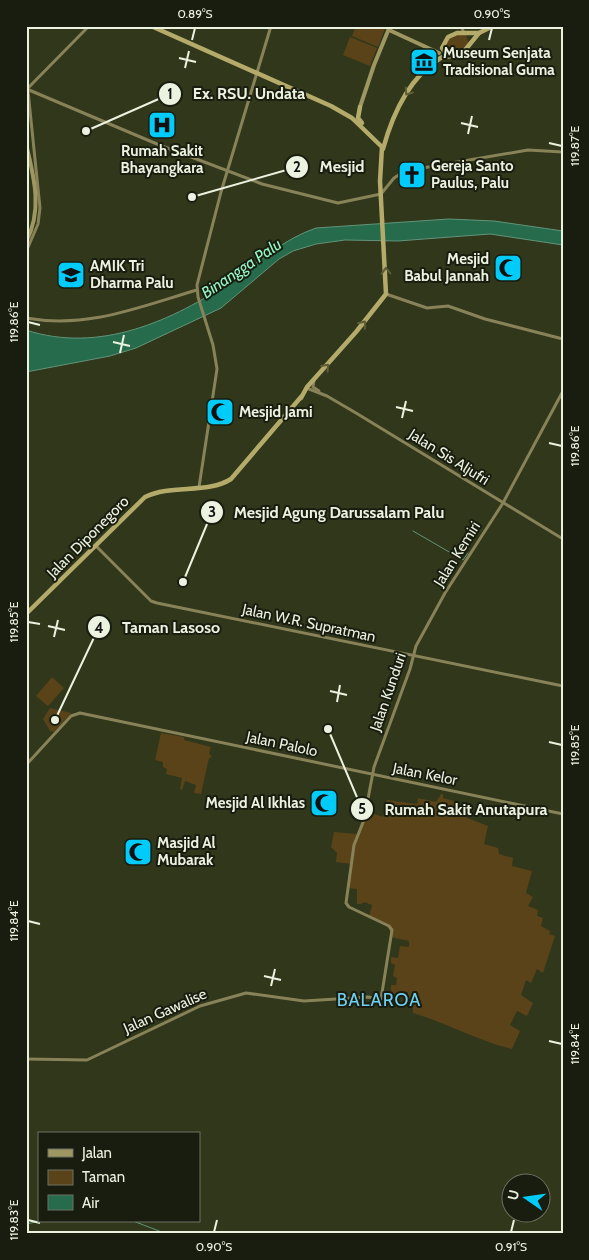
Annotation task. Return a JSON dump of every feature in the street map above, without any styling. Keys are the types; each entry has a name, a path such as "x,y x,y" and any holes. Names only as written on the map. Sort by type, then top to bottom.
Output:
{"highway":[{"path":"150,26 331,106 351,113 359,108"},
{"path":"301,398 386,294 384,220 380,171 382,150 387,132 402,100 440,54 444,41 450,36 479,33 493,26"},
{"path":"440,54 450,57 461,55 479,33"},
{"path":"466,34 470,45"},
{"path":"331,106 355,120 379,142 382,150"},
{"path":"359,108 358,118 377,136 387,132"},
{"path":"355,120 359,108"},
{"path":"198,487 221,484 237,474 309,389"},
{"name":"Jalan Diponegoro","path":"26,615 146,499 198,487"},
{"name":"Jalan Diponegoro","path":"26,615 142,499 164,491 198,487"}],"main road":[{"path":"359,108 380,47 389,28 440,54"},
{"path":"26,144 36,191 37,208 33,226 26,242"}],"street":[{"path":"26,252 38,224 40,208 28,89 89,26"},
{"path":"198,487 217,369 208,326 197,290 227,172 271,26"},
{"path":"461,26 466,34"},
{"path":"28,89 227,172 262,184 338,203 381,194 397,175 414,169 528,150 563,152"},
{"path":"26,318 51,320 100,319 197,290"},
{"path":"386,294 424,307 434,308 443,306 563,339"},
{"name":"Jalan Sis Aljufri","path":"314,380 313,388 563,539"},
{"name":"Jalan Sis Aljufri","path":"309,389 323,394"},
{"name":"Jalan Kemiri","path":"430,618 503,503 563,391"},
{"name":"Jalan W.R. Supratman","path":"96,546 151,601 157,604 563,686"},
{"name":"Jalan Kunduri","path":"380,1000 392,930 389,926 349,907 346,903 354,845 364,820 372,775 413,656 430,618"},
{"name":"Jalan Palolo","path":"26,765 71,716 78,713 372,775"},
{"name":"Jalan Kelor","path":"372,775 563,814"},
{"name":"Jalan Gawalise","path":"26,1060 82,1061 206,1004 246,993 304,1001 368,997 380,1000"}],"green space":[{"path":"356,26 386,26 378,47 352,36"},
{"path":"460,34 466,35 469,43 461,54 449,55 443,50 446,40"},
{"path":"350,37 377,48 370,66 343,55"},
{"path":"52,677 64,688 48,706 36,696"},
{"path":"50,708 71,713 54,732 50,731 43,719"},
{"path":"161,733 184,737 184,740 211,747 209,753 212,757 209,758 201,794 194,793 196,785 185,781 182,790 180,789 182,778 166,774 167,769 163,767 163,762 155,760"},
{"path":"441,794 443,794 443,798 454,801 455,813 488,826 484,844 498,848 499,854 513,858 512,866 532,871 526,893 533,897 528,906 538,910 537,916 543,918 541,926 550,931 549,934 555,936 543,973 537,969 531,983 526,980 521,995 533,1003 527,1016 517,1011 510,1025 520,1031 512,1049 499,1046 413,1013 413,1008 407,1002 408,992 402,991 398,996 391,993 391,985 396,985 397,978 393,976 395,965 391,963 391,957 398,958 400,946 409,947 409,941 391,937 386,926 369,917 372,905 364,902 357,904 357,889 348,888 351,864 336,862 337,853 331,847 334,832 357,834 365,811 383,817 387,800 417,804 418,798 436,802"}],"water":[{"path":"449,219 494,221 563,231 563,245 490,234 398,241 345,240 316,244 293,251 279,259 221,308 136,348 110,356 26,372 26,330 53,336 81,338 108,336 160,320 186,308 233,280 283,244 316,228"}],"waterway":[{"path":"413,531 463,560 468,553"},
{"path":"26,1224 38,1222"},
{"path":"136,1222 167,1234"}],"place":[{"name":"Museum Senjata Tradisional Guma","path":"424,62"},
{"name":"Rumah Sakit Bhayangkara","path":"162,125"},
{"name":"Ex. RSU. Undata","path":"86,131"},
{"name":"Gereja Santo Paulus, Palu","path":"412,175"},
{"name":"Mesjid","path":"192,197"},
{"name":"Mesjid Babul Jannah","path":"508,268"},
{"name":"AMIK Tri Dharma Palu","path":"71,275"},
{"name":"Mesjid Jami","path":"220,412"},
{"name":"Mesjid Agung Darussalam Palu","path":"183,582"},
{"name":"Taman Lasoso","path":"55,720"},
{"name":"Rumah Sakit Anutapura","path":"328,729"},
{"name":"Mesjid Al Ikhlas","path":"324,803"},
{"name":"Masjid Al Mubarak","path":"138,852"}],"district":[{"name":"BALAROA","path":"379,1000"}],"water label":[{"name":"Binangga Palu","path":"241,268"}]}
